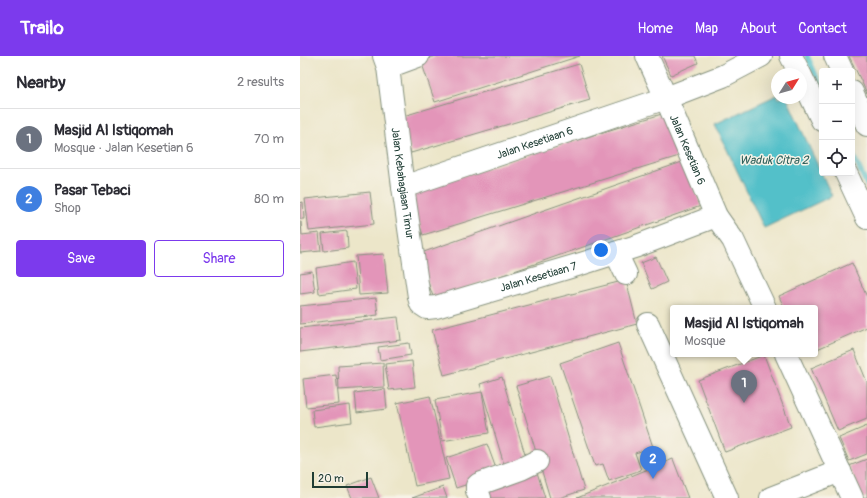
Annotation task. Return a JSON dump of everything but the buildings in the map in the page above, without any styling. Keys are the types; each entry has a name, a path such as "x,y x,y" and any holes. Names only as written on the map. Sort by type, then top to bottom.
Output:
{"street":[{"path":"386,61 418,56"},
{"name":"Jalan Kesetian 6","path":"647,56 716,216 733,240 764,305"},
{"name":"Jalan Kesetiaan 6","path":"402,187 666,98 722,76 761,56"},
{"path":"791,56 797,68"},
{"path":"835,56 841,68"},
{"name":"Jalan Kebahagiaan Timur","path":"386,61 402,187 419,297 421,304 427,308"},
{"path":"807,89 819,114"},
{"path":"855,99 867,125"},
{"path":"847,176 867,218"},
{"name":"Jalan Kesetiaan 7","path":"427,308 436,307 616,253 716,216"},
{"path":"616,253 626,274"},
{"path":"648,324 726,498"},
{"path":"787,357 852,498"},
{"path":"480,498 477,491 477,486 479,484 521,469 537,461"},
{"path":"771,498 840,471"}],"water":[{"name":"Waduk Citra 2","path":"771,98 771,104 790,104 819,168 819,176 823,176 832,196 764,228 715,124"}],"waterway":[{"path":"807,56 819,82"},
{"path":"855,159 867,185"}],"place":[{"name":"Masjid Al Istiqomah","path":"744,403"},
{"name":"Pasar Tebaci","path":"653,479"}]}
